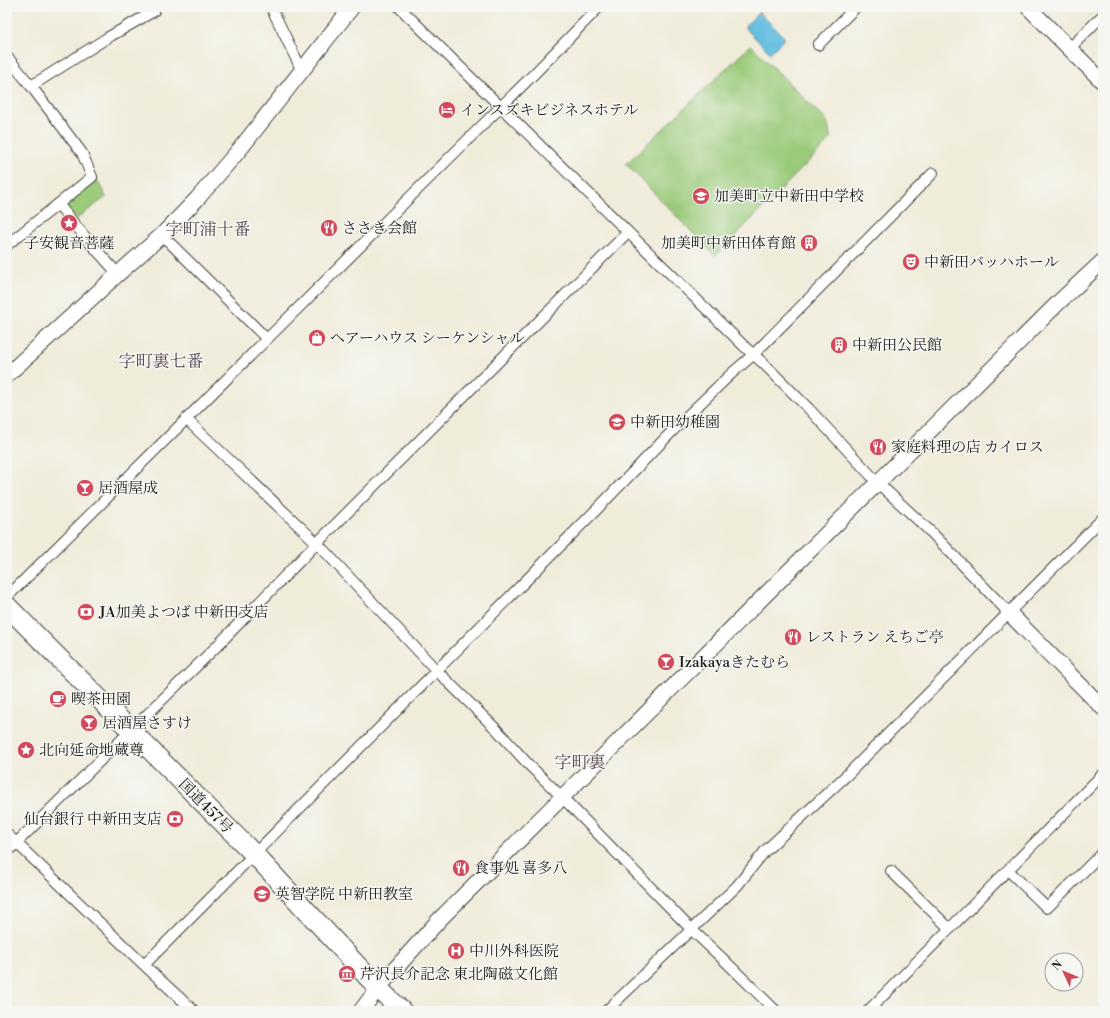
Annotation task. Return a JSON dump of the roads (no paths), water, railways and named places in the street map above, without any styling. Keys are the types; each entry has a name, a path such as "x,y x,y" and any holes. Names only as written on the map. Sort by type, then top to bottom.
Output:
{"highway":[{"name":"国道457号","path":"7,606 254,854 378,988 402,1011"}],"street":[{"path":"7,375 162,235 197,199 240,149 352,7"},
{"path":"399,7 753,355 763,363 809,409 877,482 932,533 1103,708"},
{"path":"7,597 535,73 599,7"},
{"path":"818,45 856,7"},
{"path":"1028,7 1103,82"},
{"path":"31,86 107,38 154,11"},
{"path":"274,14 302,71"},
{"path":"1070,48 1103,15"},
{"path":"7,60 9,59 31,86 82,153 92,177 7,245"},
{"path":"144,966 599,507 684,419 753,355 934,174"},
{"path":"58,204 118,274"},
{"path":"7,852 217,646 317,543 628,232"},
{"path":"162,235 267,339"},
{"path":"362,1011 378,988 440,919 877,482 1059,302 1103,261"},
{"path":"186,419 317,543 437,671 497,730 528,764 692,930 776,1011"},
{"path":"606,1011 737,886 765,851 849,773 1103,518"},
{"path":"868,1011 1103,774"},
{"path":"7,834 144,966 194,1011"},
{"path":"1008,870 1048,908 1103,852"},
{"path":"891,871 950,930"}],"water":[{"path":"759,12 785,38 770,53 744,27"}],"place":[{"name":"インスズキビジネスホテル","path":"447,110"},
{"name":"加美町立中新田中学校","path":"701,196"},
{"name":"子安観音菩薩","path":"69,223"},
{"name":"ささき会館","path":"329,228"},
{"name":"加美町中新田体育館","path":"809,243"},
{"name":"中新田バッハホール","path":"911,262"},
{"name":"ヘアーハウス シーケンシャル","path":"317,338"},
{"name":"中新田公民館","path":"839,345"},
{"name":"中新田幼稚園","path":"617,422"},
{"name":"家庭料理の店 カイロス","path":"878,447"},
{"name":"居酒屋成","path":"85,488"},
{"name":"JA加美よつば 中新田支店","path":"86,612"},
{"name":"レストラン えちご亭","path":"793,637"},
{"name":"Izakayaきたむら","path":"666,662"},
{"name":"喫茶田園","path":"58,699"},
{"name":"居酒屋さすけ","path":"89,723"},
{"name":"北向延命地蔵尊","path":"26,750"},
{"name":"仙台銀行 中新田支店","path":"175,819"},
{"name":"食事処 喜多八","path":"461,868"},
{"name":"英智学院 中新田教室","path":"262,894"},
{"name":"中川外科医院","path":"456,951"},
{"name":"芹沢長介記念 東北陶磁文化館","path":"347,974"}],"district":[{"name":"字町浦十番","path":"208,229"},
{"name":"字町裏七番","path":"161,361"},
{"name":"字町裏","path":"580,762"}]}
